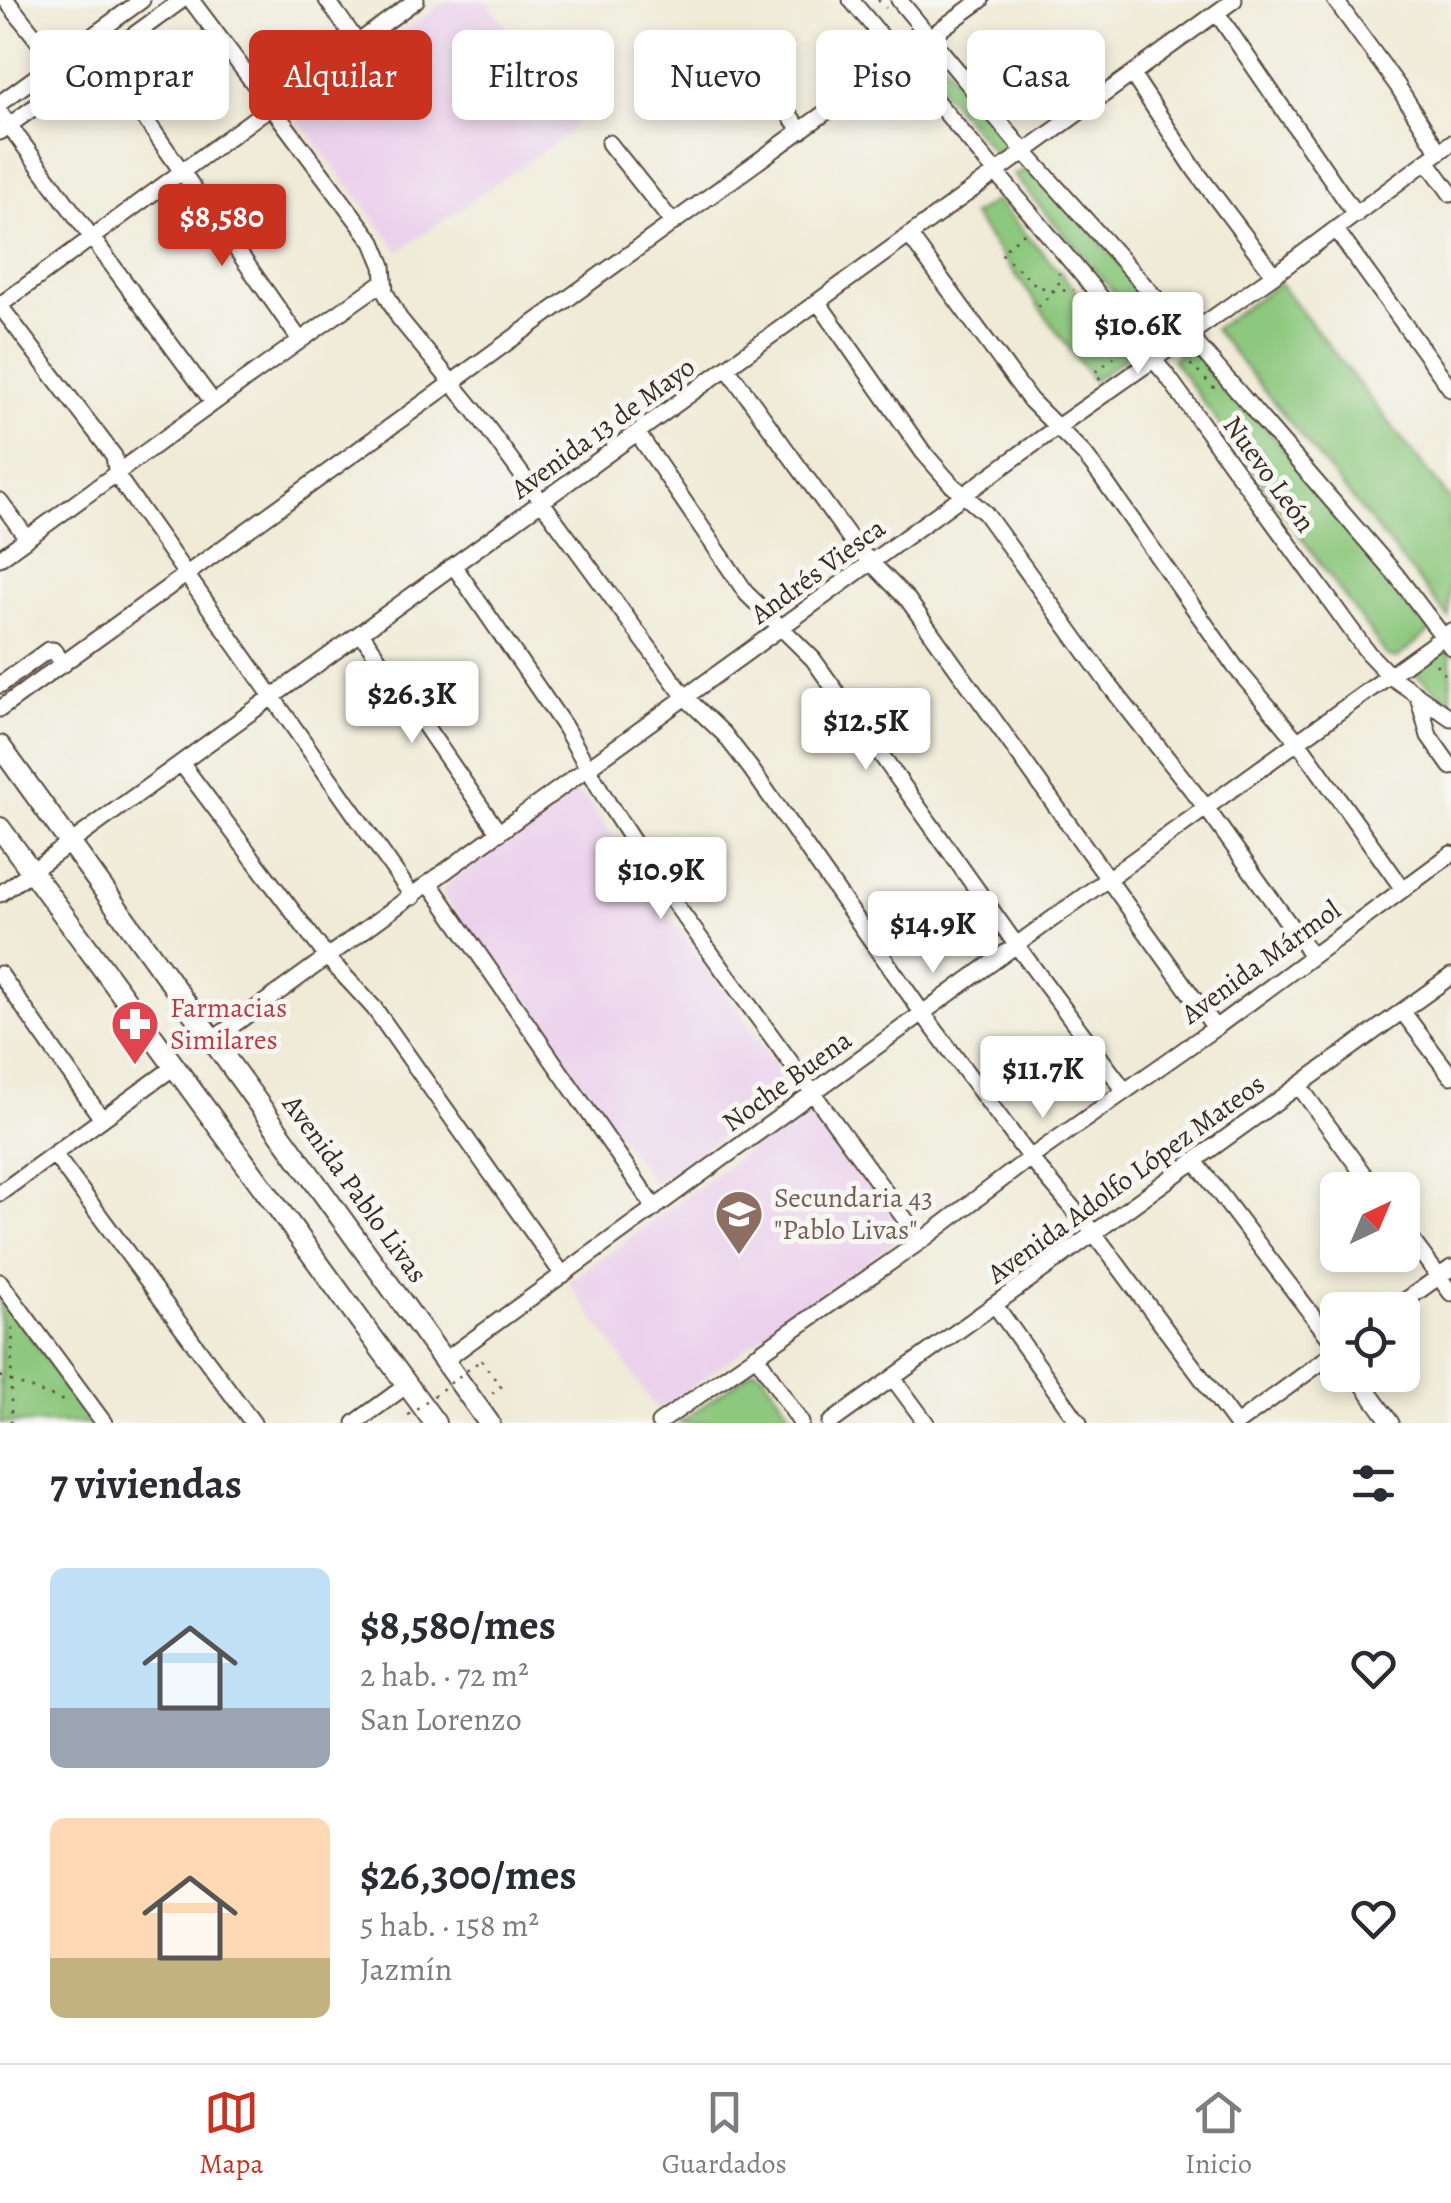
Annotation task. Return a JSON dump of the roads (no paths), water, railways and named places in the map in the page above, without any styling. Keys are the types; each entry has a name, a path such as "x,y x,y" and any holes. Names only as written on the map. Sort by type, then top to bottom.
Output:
{"main road":[{"name":"Avenida Pablo Livas","path":"0,746 489,1423"},
{"path":"0,828 435,1423"}],"street":[{"path":"6,0 30,30"},
{"path":"100,30 141,0"},
{"path":"141,30 182,0"},
{"path":"191,0 249,77"},
{"path":"328,0 349,30"},
{"path":"376,30 416,0"},
{"name":"Nuevo León","path":"852,0 877,30"},
{"name":"Nuevo León","path":"899,0 926,30"},
{"path":"906,0 916,19"},
{"path":"939,30 981,0"},
{"name":"Avenida 13 de Mayo","path":"0,894 1234,0"},
{"path":"1335,0 1397,85 1439,152 1451,194"},
{"path":"1217,13 1356,215"},
{"name":"Nuevo León","path":"947,56 1023,150 1449,638"},
{"path":"1132,74 1195,170 1274,275"},
{"path":"0,102 30,80"},
{"path":"30,105 3,123 212,402"},
{"name":"Nuevo León","path":"947,113 1154,360 1358,640 1390,676 1451,718"},
{"path":"146,120 300,340"},
{"path":"255,120 0,305 114,456 118,476 413,896"},
{"path":"281,120 373,242 383,266 383,282 399,318 453,384 685,697 724,734 751,769 921,1012 1236,1423 1320,1363"},
{"path":"793,120 801,131"},
{"path":"0,709 816,120"},
{"path":"609,142 674,224"},
{"name":"Andrés Viesca","path":"214,1039 1439,152"},
{"path":"1336,230 1451,389"},
{"path":"909,235 1030,400 1084,454 1236,668 1298,743 1403,889"},
{"path":"0,558 383,282"},
{"path":"818,302 924,452 985,513 1312,956"},
{"path":"728,369 850,539 908,600 1215,1028"},
{"path":"638,434 747,594 824,672 1017,946 1125,1091"},
{"path":"0,501 27,538"},
{"path":"454,566 548,701 660,882 921,1241"},
{"path":"360,633 499,833"},
{"name":"Noche Buena","path":"444,1360 921,1012 1390,676 1449,638"},
{"path":"0,684 48,650 56,653 64,664"},
{"path":"24,668 37,684"},
{"path":"1418,696 1429,736 1451,767"},
{"path":"181,763 327,957 396,1036 563,1274"},
{"name":"Avenida Mármol","path":"659,1423 921,1241 1451,854"},
{"path":"430,884 655,1208"},
{"path":"0,974 102,1119"},
{"name":"Avenida Adolfo López Mateos","path":"830,1423 1451,976"},
{"path":"1402,1011 1451,1076"},
{"path":"0,1170 5,1189 174,1066"},
{"path":"1298,1086 1362,1172"},
{"path":"54,1154 253,1423"},
{"path":"1194,1160 1320,1326"},
{"path":"1420,1246 1445,1272 1451,1293"},
{"path":"1417,1292 1445,1272"},
{"path":"0,1282 101,1419"},
{"path":"995,1305 1079,1423"},
{"path":"756,1355 802,1423"},
{"path":"893,1378 926,1423"},
{"path":"355,1423 407,1385"},
{"path":"1368,1392 1391,1423"}],"place":[{"name":"Farmacias Similares","path":"135,1066"},
{"name":"Secundaria 43 \"Pablo Livas\"","path":"739,1256"}]}
